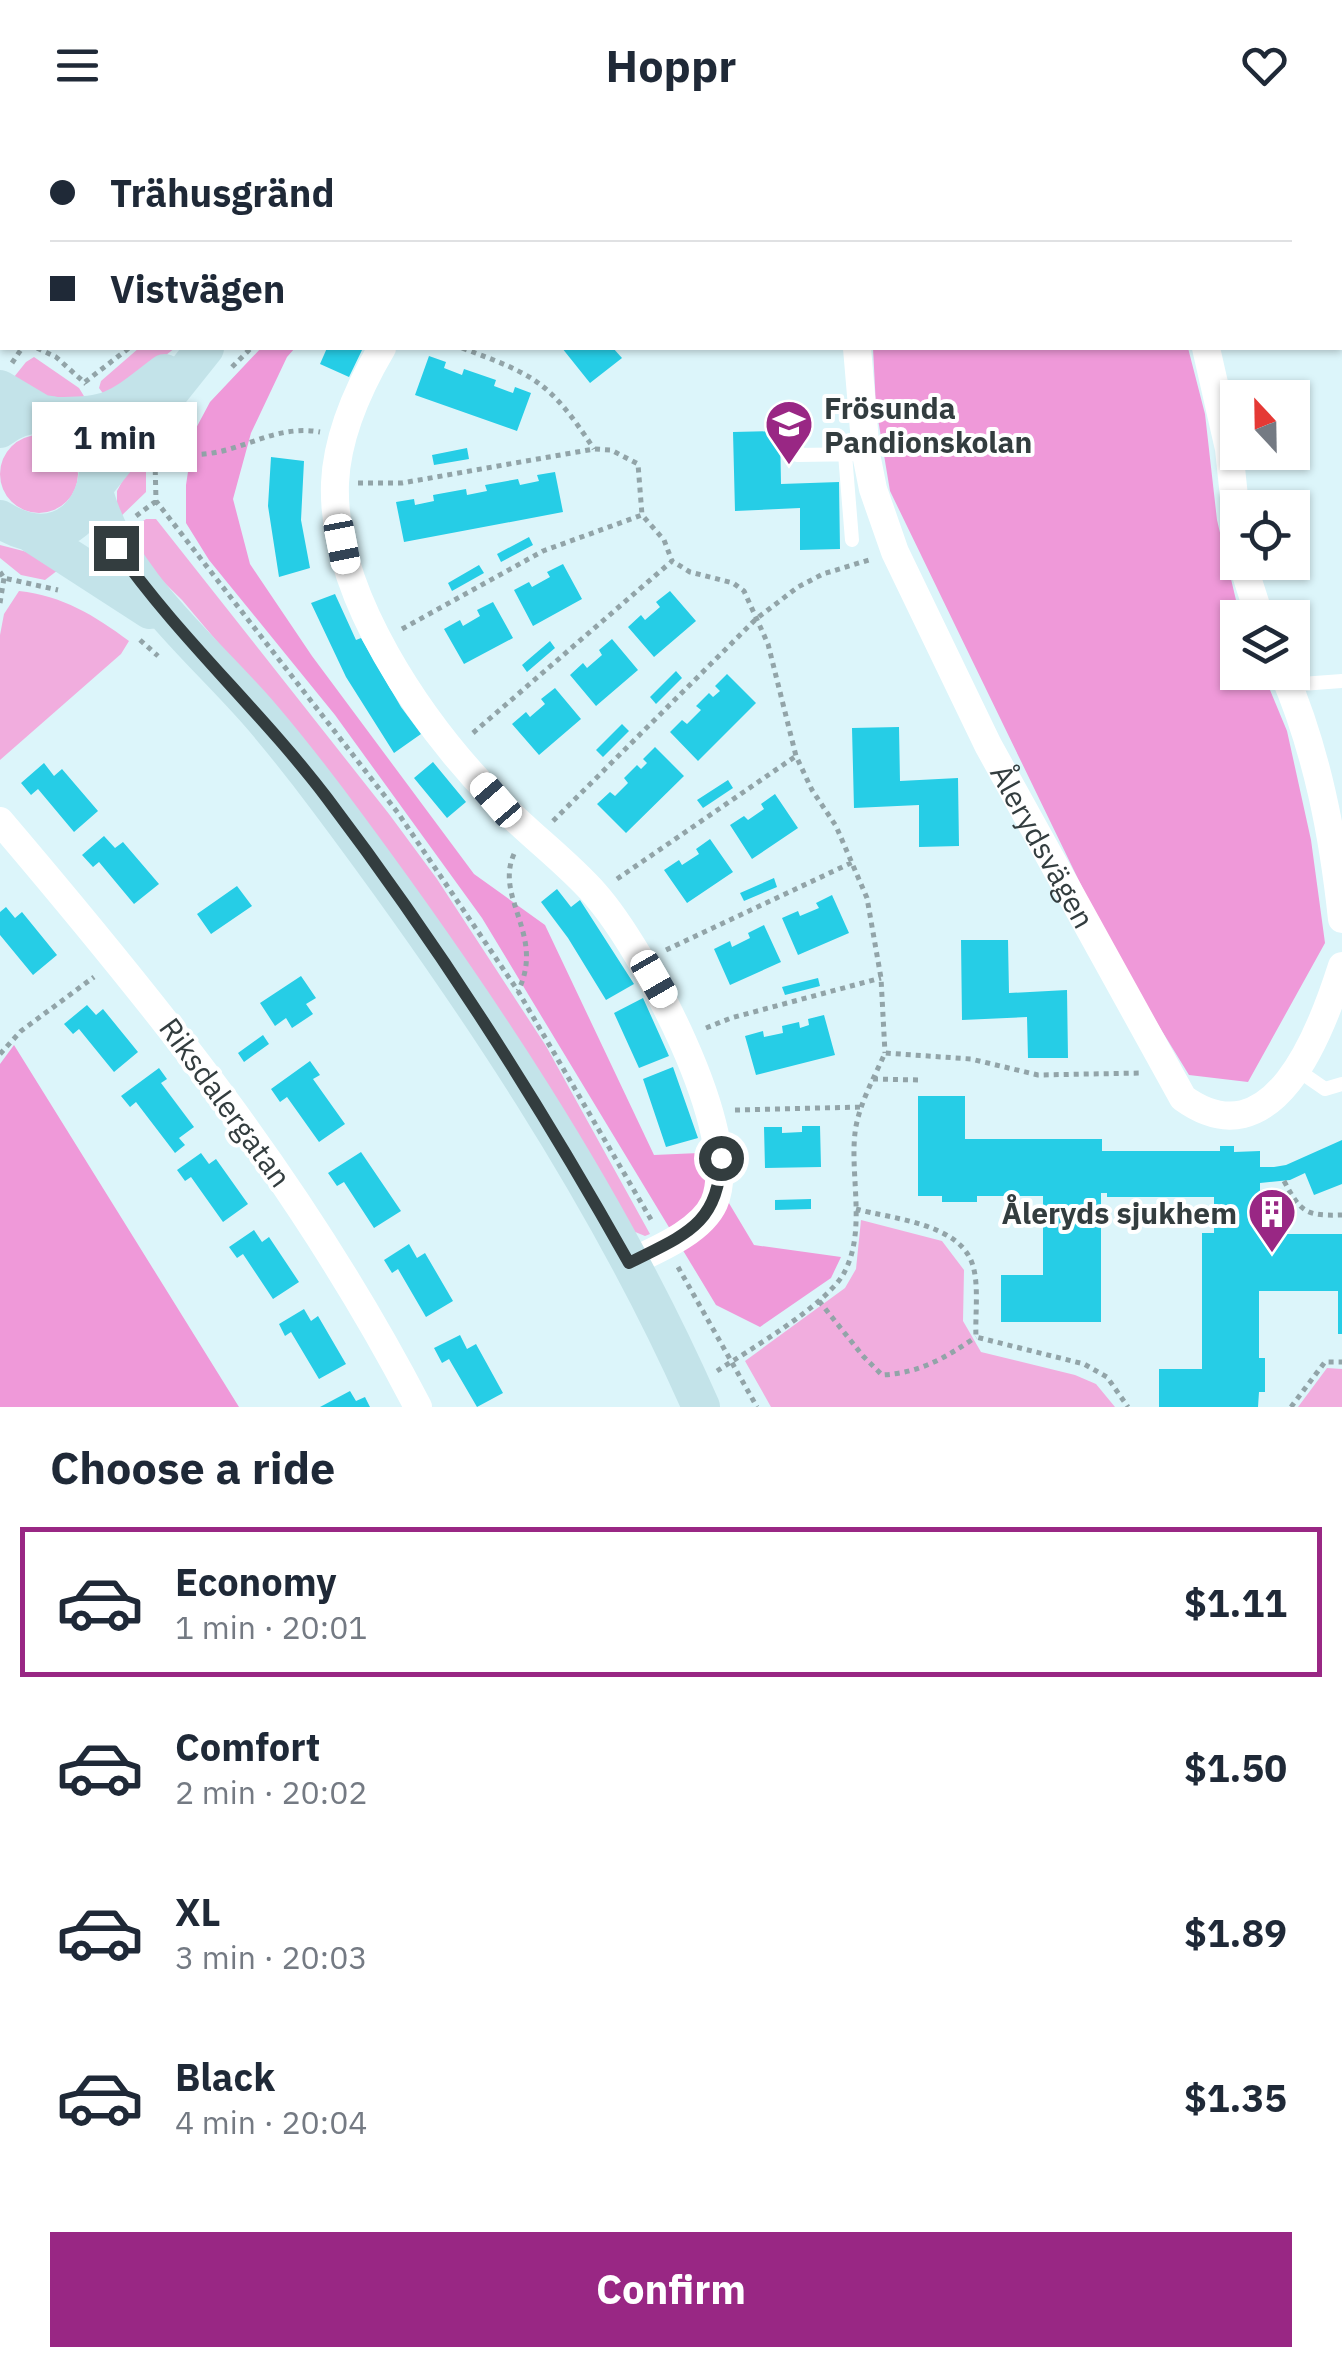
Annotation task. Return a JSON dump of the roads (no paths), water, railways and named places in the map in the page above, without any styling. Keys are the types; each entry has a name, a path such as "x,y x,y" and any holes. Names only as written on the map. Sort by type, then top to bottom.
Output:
{"main road":[{"path":"0,428 26,416 94,417 106,413 208,358"},
{"path":"12,527 51,532 70,525 85,512 97,488 208,358"},
{"path":"0,389 76,426 90,442 98,460 97,488 108,536 182,630 262,717 422,928 518,1072 629,1263 702,1407"},
{"path":"12,527 182,630"}],"street":[{"path":"381,350 363,382 344,436 335,484 346,566 401,677 452,750 496,800 596,894 643,961 682,1038 721,1158 720,1186 712,1208 690,1229 629,1263"},
{"name":"Ålerydsvägen","path":"857,350 856,454 896,552 988,745 1182,1098 1203,1112 1222,1115 1258,1108 1277,1094 1299,1071 1336,1010 1342,966"},
{"path":"1206,350 1230,448 1234,490"},
{"path":"1290,690 1317,769 1342,919"},
{"name":"Riksdalergatan","path":"0,821 198,1060 279,1174 343,1274 418,1407"}],"lane":[{"path":"796,427 798,454 856,454 852,540"},
{"path":"1310,680 1342,681"},
{"path":"1299,1071 1325,1089 1342,1084"}],"place":[{"name":"Frösunda Pandionskolan","path":"789,466"},
{"name":"Åleryds sjukhem","path":"1272,1254"}]}
